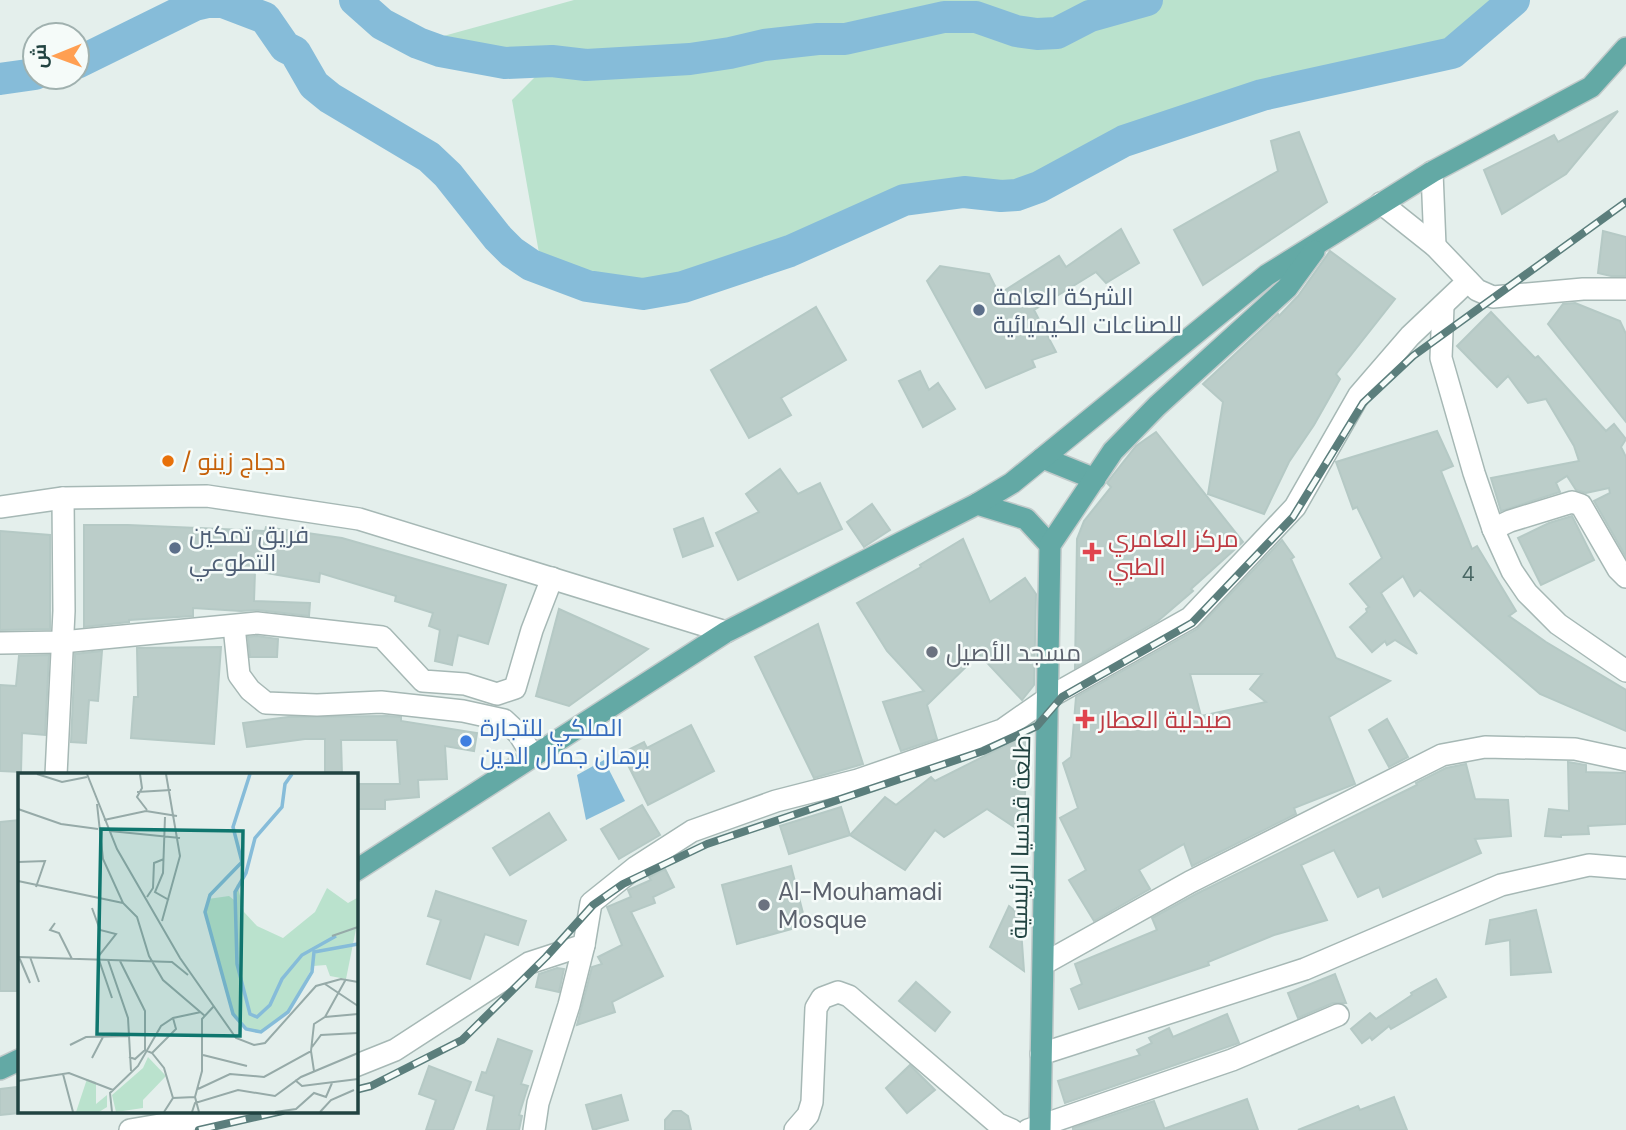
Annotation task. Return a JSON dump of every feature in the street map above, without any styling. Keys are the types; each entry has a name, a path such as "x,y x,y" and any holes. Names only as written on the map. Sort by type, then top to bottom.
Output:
{"main road":[{"path":"357,870 726,632 977,504 1012,483 1267,275 1432,172 1591,87 1626,48"},
{"path":"977,504 1026,519 1051,545 1113,451 1157,406 1287,288 1322,241"},
{"path":"1043,458 1095,478"},
{"name":"طلعة قدسيا الرئيسية","path":"1036,1128 1045,963 1051,545"}],"street":[{"path":"1432,172 1435,246"},
{"path":"1381,203 1435,246 1477,290 1493,297 1583,289 1626,289"},
{"path":"534,1130 538,1103 569,1005 591,903 636,867 692,831 775,801 858,780 1002,730 1048,698 1190,618 1295,507 1359,395 1410,336 1468,281"},
{"path":"1443,306 1441,358 1453,407 1493,529 1511,571 1527,593 1559,624 1626,671"},
{"path":"0,507 63,498 207,496 359,519 726,632"},
{"path":"56,773 62,642 63,498"},
{"path":"1493,529 1572,502 1581,505 1626,578"},
{"path":"0,643 62,642 257,623 382,637 422,681 465,684 498,694 515,688 532,630 552,578"},
{"path":"234,626 239,675 250,691 266,703 317,705 381,702 463,711 504,720 519,734 533,756"},
{"path":"1045,963 1190,882 1441,755 1485,747 1510,747 1575,749 1626,760"},
{"path":"1041,1054 1305,969 1501,885 1589,865 1626,868"},
{"path":"357,1065 395,1050 529,963 584,945"},
{"path":"795,1130 808,1115 812,1102 817,1008 822,998 838,992 849,996 998,1124 1012,1130"},
{"path":"1036,1128 1232,1060 1338,1015"},
{"path":"130,1130 236,1112"}],"green space":[{"path":"574,0 1514,0 1452,53 1248,100 1124,141 1017,195 964,192 904,200 778,255 683,287 611,291 542,270 512,100 552,60 538,61 418,43","holes":["912,25 868,35 788,42 789,41","746,46 648,60 555,61 556,60"]}],"water":[{"path":"604,760 625,801 586,820 577,775"}],"building":[{"path":"1618,111 1566,174 1502,214 1484,170 1554,135 1558,142"},
{"path":"1299,132 1327,202 1203,285 1174,230 1278,171 1271,141"},
{"path":"1121,229 1139,263 1106,283 1096,272 1034,310 1056,352 1032,360 1035,367 986,388 927,281 940,266 989,274 999,294 1059,256 1066,267"},
{"path":"1603,231 1626,237 1626,276 1598,273"},
{"path":"1330,251 1395,299 1336,374 1340,379 1289,462 1264,514 1208,494 1223,402 1203,384 1278,314 1279,316 1298,296"},
{"path":"1575,303 1620,321 1626,334 1626,422 1548,324 1563,304"},
{"path":"816,307 846,360 781,398 791,415 749,438 711,370"},
{"path":"1491,312 1535,358 1538,356 1606,431 1614,424 1626,439 1621,447 1626,457 1626,557 1594,501 1610,493 1609,488 1586,493 1576,490 1567,476 1556,483 1560,492 1501,511 1491,478 1579,461 1574,446 1546,399 1528,403 1508,376 1497,387 1457,346"},
{"path":"920,371 929,390 938,383 955,409 923,427 899,381"},
{"path":"1437,431 1453,466 1441,471 1472,549 1477,546 1516,611 1509,616 1546,642 1626,690 1626,731 1540,694 1420,590 1414,596 1403,576 1381,593 1417,654 1395,640 1387,645 1385,641 1372,652 1350,627 1369,607 1350,584 1382,558 1357,507 1353,509 1336,462"},
{"path":"1156,432 1243,542 1158,621 1075,668 1077,539 1084,521 1111,487 1107,483 1136,446"},
{"path":"780,469 798,494 820,483 842,529 738,580 716,533 759,512 746,494"},
{"path":"872,504 890,530 864,547 847,522"},
{"path":"1572,516 1594,560 1541,585 1518,538 1549,523"},
{"path":"703,518 713,546 683,557 674,529"},
{"path":"84,525 265,531 266,527 342,538 506,585 488,644 458,635 452,665 435,661 440,630 429,626 433,613 395,601 396,596 320,573 319,582 255,571 254,601 310,603 309,616 258,610 193,608 193,616 129,620 84,627"},
{"path":"0,531 50,535 50,629 0,630"},
{"path":"963,539 990,602 1025,578 1036,594 1034,685 1022,700 979,654 927,705 937,739 901,751 883,702 924,691 887,651 857,603 921,567 920,565"},
{"path":"1282,540 1294,557 1291,559 1336,658 1390,681 1329,717 1355,784 1294,808 1296,814 1192,866 1184,844 1139,870 1150,889 1094,921 1069,880 1086,870 1060,818 1078,808 1063,763 1071,757 1076,697 1197,629","holes":["1190,674 1262,674 1250,689 1266,702 1201,716"]},
{"path":"559,609 648,649 569,706 536,696"},
{"path":"818,624 863,764 814,778 755,657"},
{"path":"248,637 278,639 277,657 250,657"},
{"path":"221,647 214,744 131,738 134,697 138,697 137,648"},
{"path":"102,651 98,701 89,700 86,743 71,742 75,654"},
{"path":"49,655 45,735 22,733 21,772 0,771 0,685 16,686 19,656"},
{"path":"288,717 401,717 401,721 477,733 474,751 445,746 447,779 418,780 419,797 385,800 385,809 357,809 357,784 400,784 397,740 341,740 342,773 325,773 325,739 247,747 243,723"},
{"path":"1387,719 1408,757 1389,767 1369,730"},
{"path":"691,725 714,771 648,805 622,753 644,742 647,748"},
{"path":"1028,734 1023,833 987,809 944,837 935,830 905,870 850,835 885,797 896,805 931,777 935,781"},
{"path":"1568,762 1586,765 1586,772 1626,773 1626,824 1588,826 1589,834 1545,836 1549,809 1569,811"},
{"path":"1466,764 1475,799 1508,800 1511,836 1475,839 1481,853 1383,897 1379,887 1358,897 1334,850 1301,865 1327,920 1274,935 1208,962 1209,965 1079,1009 1071,989 1082,984 1075,964 1157,930 1152,918 1196,894 1417,785 1416,783 1446,768"},
{"path":"642,805 660,835 619,859 601,829"},
{"path":"841,807 850,835 789,854 780,826"},
{"path":"549,813 566,840 510,875 493,848"},
{"path":"18,820 18,991 0,991 0,822"},
{"name":"Al-Mouhamadi Mosque","path":"791,866 806,925 737,944 722,885"},
{"path":"665,869 674,887 653,897 655,903 631,912 663,976 612,1002 615,1012 577,1025 592,967 602,964 598,957 622,945 607,907 631,897 628,890 651,880 649,877"},
{"path":"436,891 526,921 518,945 485,934 470,979 427,964 441,920 428,916"},
{"path":"1009,906 1020,915 1024,971 990,947"},
{"path":"1536,910 1551,972 1511,975 1510,940 1486,944 1490,920"},
{"path":"557,968 564,969 559,992 536,987 539,974"},
{"path":"1335,974 1346,1003 1333,1003 1298,1018 1288,993"},
{"path":"1436,979 1446,997 1391,1029 1389,1026 1372,1040 1370,1037 1362,1043 1351,1029 1370,1013 1376,1019 1412,995 1411,993"},
{"path":"916,982 950,1012 935,1031 899,1001"},
{"path":"1227,1014 1239,1043 1065,1103 1058,1081 1140,1055 1137,1050 1152,1043 1149,1038 1169,1028 1173,1037"},
{"path":"498,1039 532,1051 521,1084 528,1086 519,1115 522,1116 519,1130 487,1130 494,1096 476,1090 482,1072 486,1073"},
{"path":"910,1065 935,1090 907,1113 886,1088"},
{"path":"429,1066 471,1082 453,1130 426,1130 436,1100 419,1094"},
{"path":"16,1087 19,1113 0,1115 0,1089"},
{"path":"621,1095 628,1120 593,1130 586,1105"},
{"path":"1394,1097 1407,1130 1298,1130 1358,1106 1360,1110"},
{"path":"1247,1099 1258,1130 1166,1128"},
{"path":"1154,1101 1165,1130 1073,1130 1073,1128"},
{"path":"673,1111 681,1111 688,1116 691,1130 665,1130 665,1120"}],"waterway":[{"path":"355,0 382,24 440,51 505,63 552,61 586,65 690,59 764,45 845,39 944,17 976,17 1016,31 1057,33 1090,16 1147,0"},
{"path":"91,56 195,5 208,2 223,2 265,18 285,47 295,52 314,85 330,98 429,157 448,175 512,252 531,265 587,286 643,294 683,287 790,251 904,200 964,192 1017,195 1039,187 1124,141 1262,95 1452,53 1514,0"},
{"path":"0,79 21,76"}],"railway":[{"path":"357,1090 371,1086 462,1040 546,957 593,905 623,884 707,844 983,751 1037,726 1062,697 1192,623 1293,517 1363,403 1413,356 1626,202"},
{"path":"199,1130 278,1112"}],"place":[{"name":"الشركة العامة للصناعات الكيميائية","path":"979,310"},
{"name":"/ دجاج زينو","path":"168,461"},
{"name":"فريق تمكين التطوعي","path":"175,548"},
{"name":"مركز العامري الطبي","path":"1092,552"},
{"name":"مسجد الأصيل","path":"932,652"},
{"name":"صيدلية العطار","path":"1085,719"},
{"name":"الملكي للتجارة برهان جمال الدين","path":"466,741"},
{"name":"Al-Mouhamadi Mosque","path":"764,905"}]}
